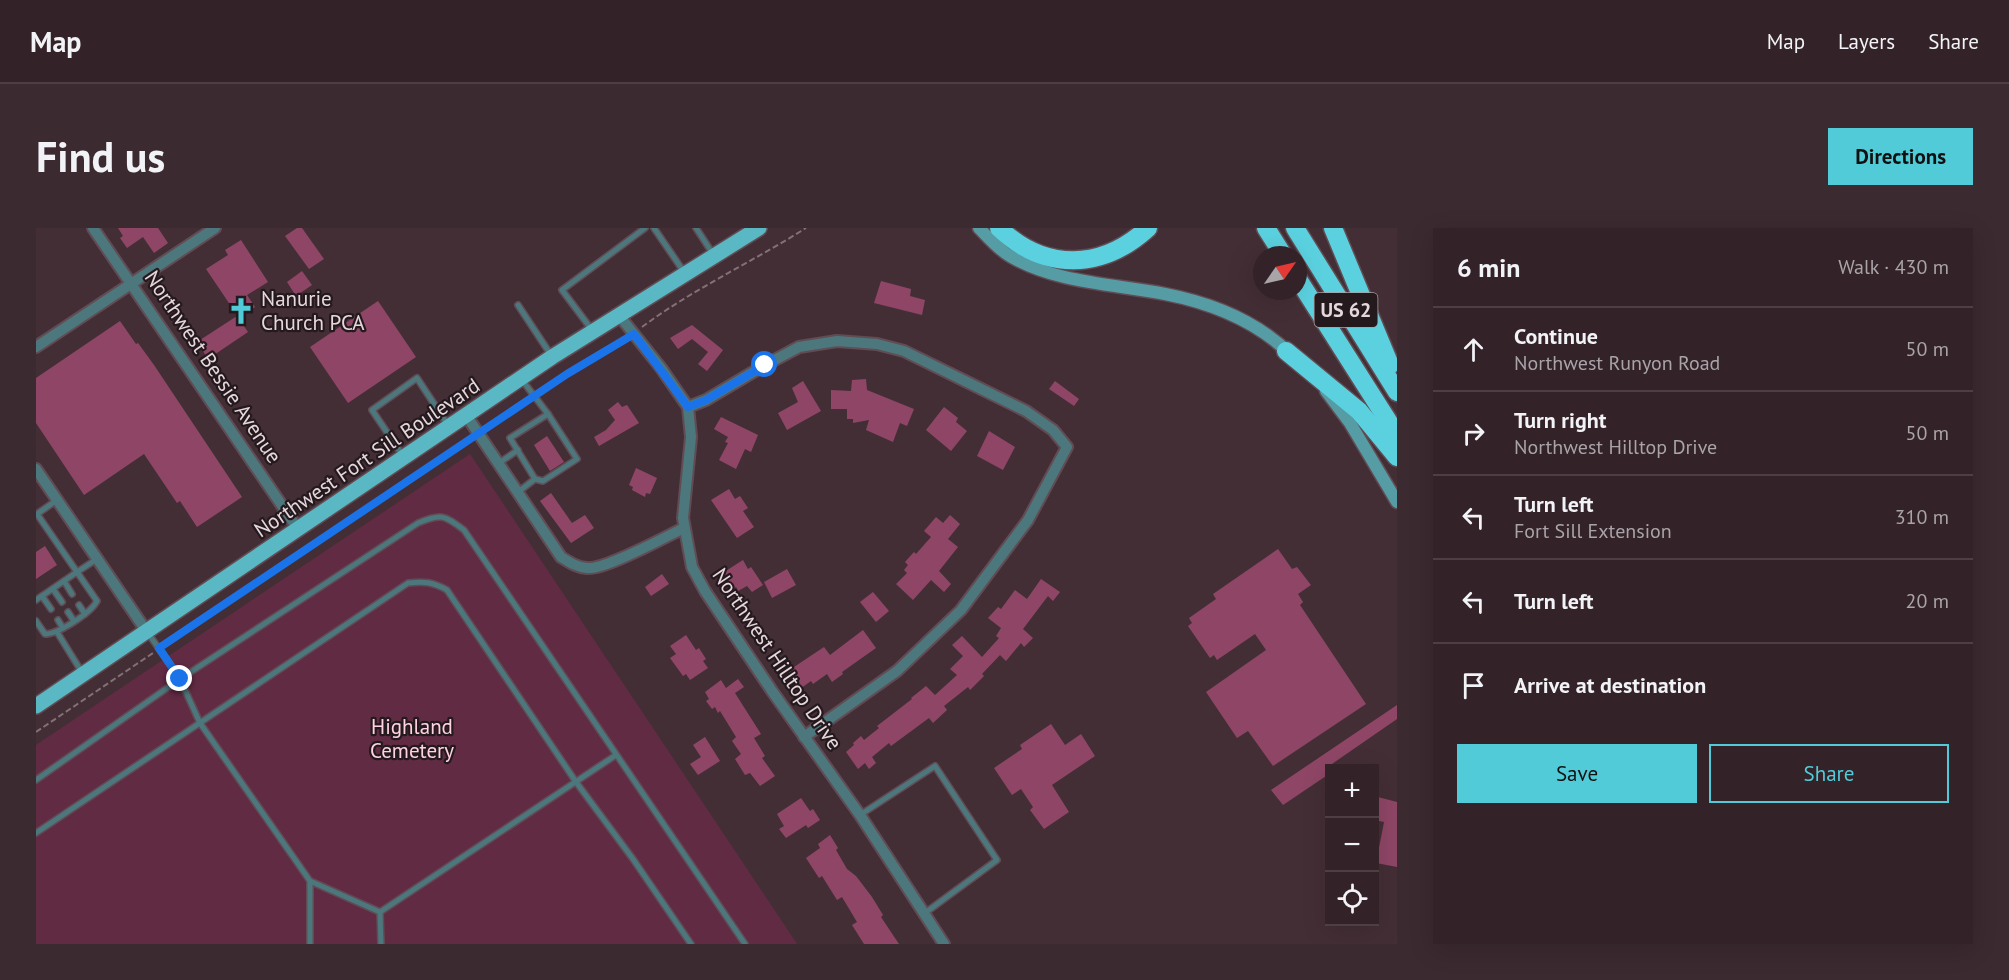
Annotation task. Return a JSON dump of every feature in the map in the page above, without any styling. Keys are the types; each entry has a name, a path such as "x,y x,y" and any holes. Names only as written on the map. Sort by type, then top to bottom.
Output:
{"highway":[{"path":"999,228 1030,251 1068,261 1097,259 1113,253 1138,238 1148,228"},
{"path":"1266,228 1277,246"},
{"name":"US 62","path":"1295,228 1397,392"},
{"path":"1333,228 1397,381"},
{"name":"US 62","path":"1307,293 1397,435"},
{"path":"1286,351 1359,411 1397,457"}],"main road":[{"name":"Northwest Fort Sill Boulevard","path":"720,253 747,228"},
{"name":"Northwest Fort Sill Boulevard","path":"36,706 552,357 759,228"}],"street":[{"name":"Northwest Bessie Avenue","path":"93,228 132,282 298,529"},
{"path":"36,347 215,228"},
{"path":"980,228 993,244 1009,256 1053,274 1196,301 1223,310 1252,325 1286,351 1321,385 1350,423 1397,502"},
{"path":"618,314 688,407 706,400 799,347 837,341 877,344 904,351 1026,411 1053,430 1067,447 1028,520 961,610 897,671 804,737"},
{"name":"Northwest Hilltop Drive","path":"688,407 691,437 683,518 692,567 705,591 860,815 944,944"},
{"path":"466,414 561,556 572,564 589,568 608,563 684,528"},
{"path":"36,469 147,632"}],"lane":[{"path":"592,331 562,290 645,228"},
{"path":"654,228 685,274"},
{"path":"696,228 720,253"},
{"path":"518,305 552,357"},
{"path":"404,457 372,410 417,378 448,426"},
{"path":"521,378 548,414 577,459 543,481 536,479 510,438 548,414"},
{"path":"498,463 518,450"},
{"path":"518,492 536,479"},
{"path":"36,621 45,634 53,634 93,609 97,602 37,515 57,500"},
{"path":"36,780 180,679 418,524 436,516 450,519 464,530 745,944"},
{"path":"36,600 97,558"},
{"path":"64,581 72,594"},
{"path":"36,833 408,584 420,581 434,583 447,590 576,782 633,859 691,944"},
{"path":"53,589 62,602"},
{"path":"42,596 51,609"},
{"path":"80,605 85,614"},
{"path":"68,612 74,621"},
{"path":"57,620 63,628"},
{"path":"57,632 84,674"},
{"path":"147,632 180,679 200,723 310,881 380,912"},
{"path":"380,912 615,755"},
{"path":"860,815 935,766 997,860 925,913"},
{"path":"310,881 310,944"},
{"path":"380,912 381,944"}],"path":[{"path":"36,732 534,396 634,334 686,297 806,228"}],"green space":[{"name":"Highland Cemetery","path":"470,454 797,944 36,944 36,745"}],"building":[{"path":"118,228 158,228 168,243 154,253 143,237 127,248 120,238 123,236"},
{"path":"297,228 302,228 324,259 309,269 285,236"},
{"path":"241,240 268,282 247,295 255,307 239,318 206,269 228,255 225,250"},
{"path":"302,271 312,285 296,296 287,282"},
{"path":"881,281 911,289 910,296 925,300 922,315 874,303"},
{"path":"378,301 416,357 348,403 310,347"},
{"path":"237,316 248,332 208,359 197,342"},
{"path":"120,321 154,365 242,497 197,527 180,501 177,503 144,454 84,495 36,423 36,378"},
{"path":"692,325 723,350 707,371 698,364 708,352 692,339 678,349 670,338"},
{"path":"866,379 867,390 914,409 907,426 900,423 893,442 866,430 869,420 853,423 853,419 847,419 847,409 831,409 831,390 851,391 852,380"},
{"path":"803,381 821,411 787,430 778,413 798,402 792,388"},
{"path":"1055,381 1079,399 1074,406 1049,389"},
{"path":"618,402 622,407 627,405 639,423 599,446 594,437 606,430 615,420 608,410"},
{"path":"944,407 958,418 956,422 967,431 951,451 926,430"},
{"path":"721,417 758,435 751,452 745,449 736,469 719,460 728,443 725,442 728,437 714,429"},
{"path":"989,431 1015,447 1003,470 977,456"},
{"path":"547,436 564,462 550,471 534,445"},
{"path":"636,468 657,478 650,494 646,493 645,497 632,490 633,487 629,485"},
{"path":"729,489 735,499 740,496 748,508 743,511 754,527 737,538 711,500"},
{"path":"551,493 572,523 585,515 594,528 571,543 540,501"},
{"path":"950,515 960,524 948,539 958,547 939,571 951,584 944,592 931,580 913,600 896,584 907,573 904,570 908,565 905,562 914,552 916,554 931,537 924,531 936,517 943,523"},
{"path":"45,546 57,565 36,579 36,552"},
{"path":"1278,549 1292,569 1297,567 1311,585 1298,594 1303,602 1300,605 1366,704 1273,766 1248,731 1237,738 1206,692 1266,650 1255,634 1217,660 1214,655 1210,658 1188,626 1192,623 1189,618 1216,599 1213,594"},
{"path":"743,560 748,569 751,567 763,585 752,592 747,586 738,591 736,587 732,590 721,574"},
{"path":"787,569 796,585 772,598 764,582"},
{"path":"662,574 669,584 651,596 645,587"},
{"path":"1041,579 1060,592 1053,601 1048,596 1023,629 1033,638 1024,647 1021,643 1006,661 1000,655 970,690 968,687 944,706 947,710 933,723 929,718 891,746 889,743 872,757 876,763 869,769 865,763 858,769 846,752 854,745 853,743 861,736 864,740 879,728 877,726 926,686 935,695 957,675 950,669 963,656 952,645 962,636 982,657 999,638 996,636 1001,628 988,618 998,607 1001,609 1015,590 1027,599"},
{"path":"873,592 889,611 876,622 860,602"},
{"path":"863,630 876,648 832,682 827,674 813,684 811,681 800,689 788,671 824,647 830,655"},
{"path":"686,635 696,650 699,648 706,659 703,661 708,668 690,680 686,674 683,676 670,658 676,654 670,646"},
{"path":"738,679 744,687 735,693 761,734 754,738 765,756 762,758 775,776 760,786 750,773 745,775 735,759 741,754 732,741 736,737 720,711 718,713 715,707 712,709 706,701 709,699 705,692 721,680 726,688"},
{"path":"1397,705 1397,719 1332,764 1325,764 1325,777 1283,805 1271,790"},
{"path":"1051,724 1065,745 1081,734 1095,756 1052,785 1069,812 1044,829 1030,810 1033,807 1021,789 1012,795 994,768 1022,749 1020,745"},
{"path":"705,737 720,761 698,775 690,764 701,757 693,745"},
{"path":"1379,797 1397,802 1397,867 1379,864 1379,848 1384,822 1379,821"},
{"path":"801,798 810,811 813,809 820,820 808,828 806,825 786,838 779,829 784,826 777,814"},
{"path":"830,835 847,869 856,876 872,897 883,915 881,917 899,944 864,944 852,925 857,922 842,897 837,900 822,876 819,878 806,858 820,848 818,844"}],"place":[{"name":"Nanurie Church PCA","path":"241,311"}],"route":[{"path":"180,679 159,648 567,374 634,334 688,407 706,400 765,365"}]}
